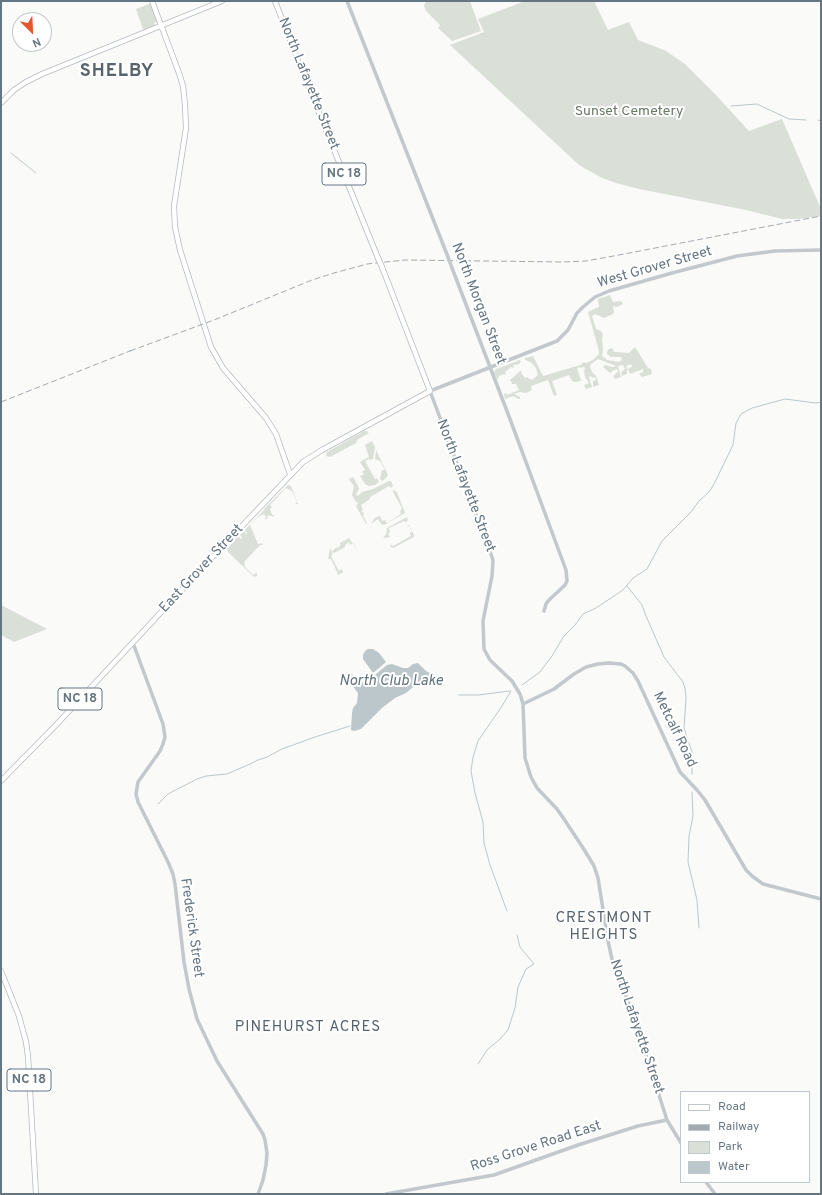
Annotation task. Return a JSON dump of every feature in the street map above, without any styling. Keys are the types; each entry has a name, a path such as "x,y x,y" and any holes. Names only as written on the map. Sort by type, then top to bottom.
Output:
{"main road":[{"path":"152,1 181,77 183,86 186,128 174,206 175,227 180,250 211,347 224,368 254,402 269,423 278,441 290,474"},
{"path":"1,103 14,90 32,79 222,1"},
{"name":"North Lafayette Street","path":"275,1 430,391"},
{"name":"East Grover Street","path":"1,781 26,757 290,474 303,462 321,450 430,391"},
{"name":"NC 18","path":"1,971 18,1011 26,1042 36,1194"}],"street":[{"name":"North Morgan Street","path":"347,1 448,257 566,570 567,581 565,585 548,601 544,611"},
{"name":"West Grover Street","path":"430,391 557,341 568,330 579,310 586,303 609,291 738,256 775,251 821,250"},
{"name":"North Lafayette Street","path":"430,391 492,556 492,576 483,620 484,649 487,657 515,684 520,694 523,704 524,749 528,772 538,788 564,819 594,866 598,878 612,959 635,1020 667,1120 680,1141"},
{"name":"Frederick Street","path":"133,643 163,724 164,737 160,751 138,782 136,794 138,802 173,874 186,972 197,1019 217,1061 265,1140 267,1153 266,1165 258,1194"},
{"name":"Metcalf Road","path":"523,704 554,689 574,674 586,668 598,664 609,663 625,666 633,673 638,681 680,772 705,800 746,870 764,884 821,900"},
{"name":"Ross Grove Road East","path":"386,1194 494,1176 578,1145 638,1126 667,1120"},
{"path":"707,1183 715,1194"}],"green space":[{"path":"428,1 470,1 481,31 452,41 438,28 440,25 426,11 424,6"},
{"name":"Sunset Cemetery","path":"525,1 594,1 608,30 629,22 638,40 666,51 685,64 749,131 782,119 821,209 821,216 798,219 782,219 746,210 639,189 602,178 579,165 450,45 484,32 478,19"},
{"path":"152,3 159,21 154,23 156,27 144,32 136,9"},
{"path":"610,295 613,302 621,301 623,304 617,307 613,306 613,314 604,318 595,314 592,316 596,329 601,331 603,334 602,356 607,360 619,362 622,360 621,357 611,357 607,354 609,349 612,348 614,352 629,353 635,347 648,368 651,369 652,374 642,377 639,374 643,372 643,369 630,374 627,370 627,374 622,376 621,372 625,369 623,365 618,366 621,377 615,379 613,376 618,372 617,369 610,373 603,367 605,365 613,367 616,366 598,359 591,364 590,367 596,376 599,385 593,387 593,381 596,380 595,377 592,378 591,376 589,377 592,387 586,389 584,385 589,383 585,377 585,369 584,367 579,367 577,368 581,381 572,381 569,375 552,381 557,395 554,396 548,380 531,386 532,390 526,393 520,392 514,394 520,397 520,399 513,396 505,399 504,394 506,393 507,395 519,390 516,384 512,384 511,381 509,381 520,371 522,371 521,373 525,378 526,377 532,380 538,375 536,368 531,362 525,360 525,358 533,356 543,376 593,360 599,354 599,351 588,312 599,307 598,299","holes":["631,364 632,367 628,370 626,366"]},
{"path":"520,360 521,362 513,366 514,368 511,367 505,372 506,375 504,374 499,376 497,379 494,372 496,369"},
{"path":"364,431 367,431 369,435 367,434 357,440 356,443 330,457 326,456 327,452"},
{"path":"372,441 375,447 373,459 365,461 375,479 377,478 379,482 375,485 369,486 365,484 360,476 364,474 362,472 365,470 360,462 369,457 365,445"},
{"path":"376,450 388,475 382,481 380,479 382,470 385,470 380,461 375,459"},
{"path":"353,477 359,489 356,494 358,496 362,492 373,489 389,481 391,481 393,486 391,488 389,486 370,497 370,499 361,505 363,510 361,511 362,513 364,512 363,516 367,523 366,524 356,506 358,503 352,495 354,486 349,479"},
{"path":"288,485 291,486 298,504 295,504 297,502 292,491 286,488 270,505 272,507 270,509 272,515 275,515 272,517 270,515 267,516 268,518 265,520 266,517 264,514 258,517 250,525 258,544 262,543 263,545 260,545 244,562 244,566 253,575 257,573 257,576 254,577 228,552 227,549 238,536 241,539 242,538 240,535 244,531 246,534 247,533 245,530"},
{"path":"393,490 396,491 405,513 384,525 381,524 378,519 371,524 375,518 380,516 382,521 385,520 387,523 401,514 400,512 402,508"},
{"path":"407,517 408,520 406,522 404,521 389,528 390,532 388,534 390,537 383,537 386,535 387,528"},
{"path":"409,525 414,535 414,537 393,548 391,547 390,544 393,546 411,536 410,533 412,532 409,526 406,526"},
{"path":"349,538 353,543 350,545 349,542 345,545 345,547 334,553 332,551 335,548 340,547 340,543"},
{"path":"330,548 333,554 331,556 339,571 342,569 343,572 340,575 341,573 337,575 338,574 331,559 328,559"},
{"path":"1,605 47,629 14,642 1,635"}],"water":[{"name":"North Club Lake","path":"368,649 373,649 379,653 386,662 373,673 363,659 365,651"},
{"name":"North Club Lake","path":"418,663 426,671 433,675 432,678 395,698 382,708 361,729 354,731 351,730 352,713 353,708 357,703 358,693 349,681 346,673 349,672 366,684 369,684 376,674 387,665 392,664 403,668 408,668 413,664"}],"waterway":[{"path":"731,106 757,104 789,119 806,120"},
{"path":"11,153 36,173"},
{"path":"522,685 540,672 564,636 583,614 596,608 623,590 633,578 647,569 662,541 691,512 699,501 709,492 714,484 733,445 736,423 741,414 752,408 785,399 816,403 821,402"},
{"path":"627,586 642,605 664,657 683,682 686,698 684,728 692,752 692,774"},
{"path":"459,695 478,695 510,691"},
{"path":"507,911 490,865 484,843 483,822 471,771 473,757 478,741 511,691"},
{"path":"158,804 168,794 197,779 206,776 227,774 282,749 350,726"},
{"path":"692,792 693,816 689,836 688,862 697,900 699,928"},
{"path":"478,1064 487,1050 508,1030 515,1008 518,987 526,969 534,964 520,947 517,935"}],"railway":[{"path":"130,351 214,320 312,280 367,264 405,260 586,261 821,216"},
{"path":"1,402 135,349"}],"district":[{"name":"SHELBY","path":"117,72"},
{"name":"CRESTMONT HEIGHTS","path":"604,928"},
{"name":"PINEHURST ACRES","path":"308,1028"}]}
